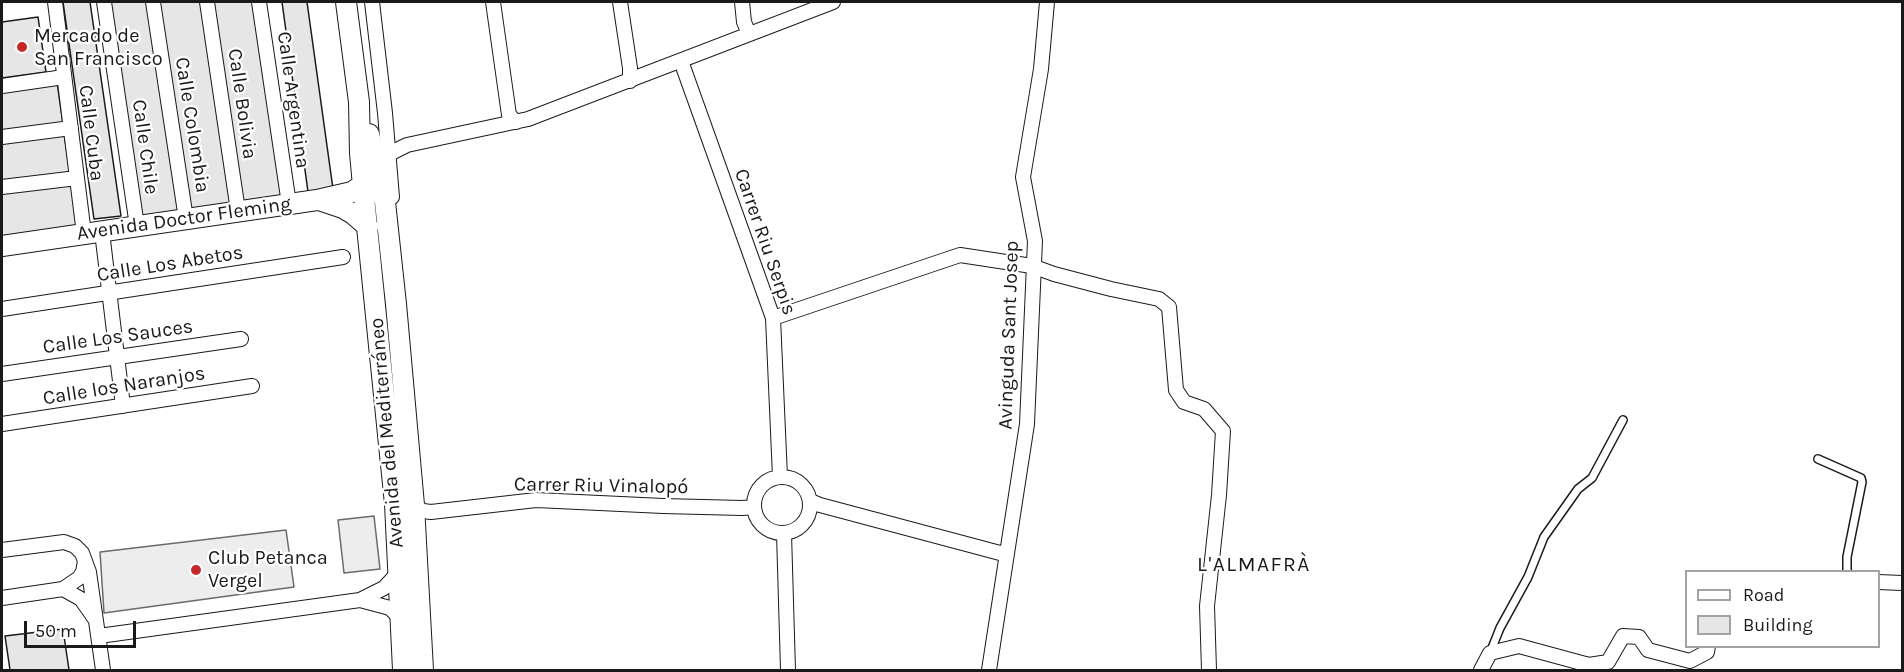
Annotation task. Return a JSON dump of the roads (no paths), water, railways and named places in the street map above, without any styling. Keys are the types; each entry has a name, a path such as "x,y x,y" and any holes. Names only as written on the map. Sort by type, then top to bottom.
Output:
{"street":[{"name":"Calle Cuba","path":"55,2 77,178 109,292 123,406"},
{"name":"Calle Chile","path":"104,2 136,226"},
{"name":"Calle Colombia","path":"153,2 186,219"},
{"name":"Calle Bolivia","path":"207,2 238,211"},
{"name":"Calle Argentina","path":"259,2 289,204"},
{"name":"Avenida del Mediterráneo","path":"346,2 359,102 360,191 368,226 395,504 403,670"},
{"path":"372,2 385,113 382,162"},
{"path":"493,2 509,115 516,122"},
{"path":"620,2 630,81"},
{"path":"742,2 744,22 749,34"},
{"path":"360,191 382,162 407,145 516,122 630,81 833,2"},
{"name":"Avinguda Sant Josep","path":"989,670 1027,424 1032,266 1035,241 1023,177 1041,69 1047,2"},
{"name":"Carrer Riu Serpis","path":"681,61 773,318 780,477"},
{"path":"2,86 64,77"},
{"name":"Avenida del Mediterráneo","path":"359,102 382,162 396,250 396,304"},
{"path":"2,137 71,128"},
{"name":"Avenida del Mediterráneo","path":"382,162 414,505 423,670"},
{"path":"2,187 77,178"},
{"name":"Avenida Doctor Fleming","path":"2,246 317,200 360,191"},
{"name":"Avenida del Mediterráneo","path":"360,191 380,213 390,256"},
{"path":"317,200 343,208 368,226"},
{"path":"773,318 960,255 1032,266 1111,289 1159,298 1168,307 1176,390 1184,402 1204,409 1223,431 1219,495 1207,606 1209,670"},
{"name":"Calle Los Abetos","path":"2,309 344,257"},
{"name":"Calle Los Sauces","path":"2,374 241,339"},
{"name":"Calle los Naranjos","path":"2,424 252,387"},
{"path":"780,477 796,481 807,493 810,501 810,510 801,526 784,533 767,529 760,523 754,507 758,490 771,479 780,477"},
{"name":"Carrer Riu Vinalopó","path":"414,505 423,511 431,512 536,500 686,507 754,507"},
{"path":"810,501 1000,554 1007,552"},
{"path":"784,533 788,670"},
{"path":"2,550 64,542 75,546 82,553 89,572 104,670"},
{"path":"2,598 63,589 79,578 85,561"},
{"path":"99,636 360,600 384,588 398,573"},
{"path":"1880,582 1902,584"},
{"path":"63,589 81,599 96,621"},
{"path":"360,600 390,608 400,618"},
{"path":"1481,670 1490,653 1519,646 1589,665 1608,662 1623,636 1639,637 1648,650 1690,661 1707,652 1708,648"}],"lane":[{"path":"1490,653 1500,628 1528,577 1544,537 1578,489 1592,478 1623,420"},
{"path":"1818,459 1862,478 1847,557 1847,570"}],"place":[{"name":"Mercado de San Francisco","path":"22,47"},
{"name":"Club Petanca Vergel","path":"196,570"}],"district":[{"name":"L'ALMAFRÀ","path":"1254,565"}]}
